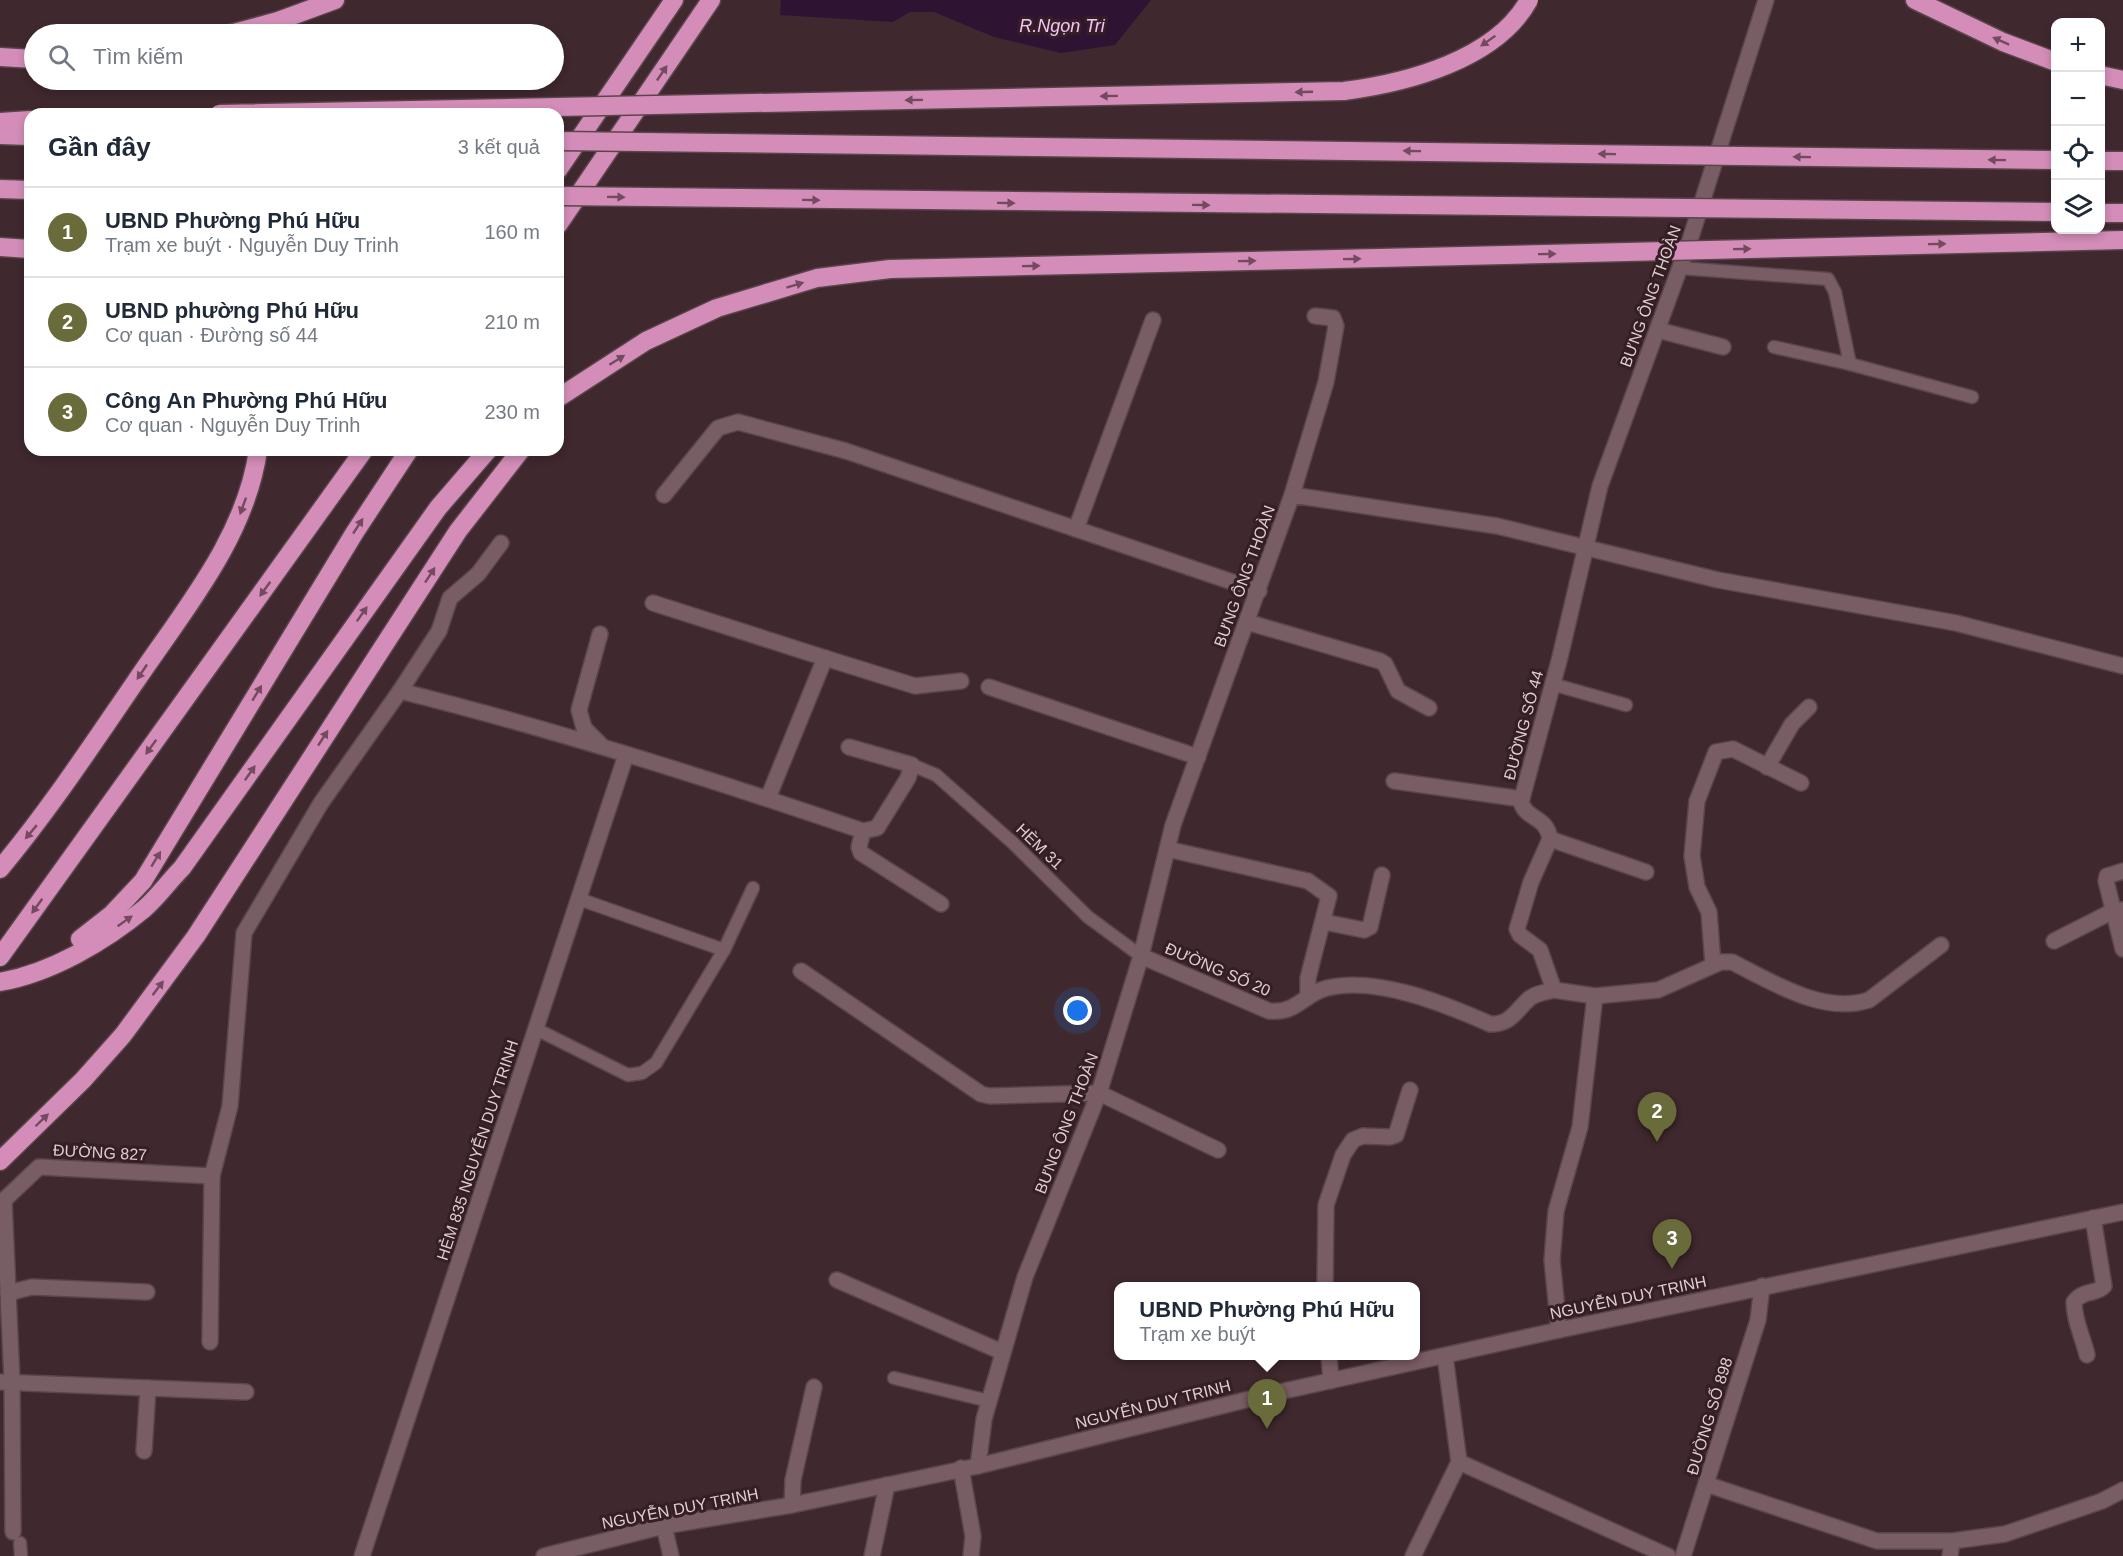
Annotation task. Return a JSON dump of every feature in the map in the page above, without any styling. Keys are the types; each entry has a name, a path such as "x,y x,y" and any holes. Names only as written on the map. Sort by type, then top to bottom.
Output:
{"highway":[{"path":"267,24 335,0"},
{"path":"564,161 674,0"},
{"path":"564,216 711,0"},
{"path":"512,108 1344,91 1380,87 1420,77 1464,58 1502,31 1529,0"},
{"path":"1915,0 2003,42 2051,60"},
{"path":"0,57 24,58"},
{"path":"2105,76 2123,80"},
{"path":"0,122 24,120"},
{"path":"0,135 24,136"},
{"path":"564,141 2051,160"},
{"path":"2105,161 2123,161"},
{"path":"0,189 24,190"},
{"path":"564,196 2051,212"},
{"path":"2105,213 2123,213"},
{"path":"564,395 646,341 717,308 818,278 890,269 2123,240"},
{"path":"0,247 24,249"},
{"path":"0,869 41,820 213,567 240,516 255,474 257,456"},
{"path":"0,957 360,456"},
{"path":"9,980 73,945 112,914 143,881 355,532 405,456"},
{"path":"9,980 78,954 144,908 182,868 438,508 483,456"},
{"path":"0,1161 83,1080 123,1035 196,936 458,531 516,456"}],"street":[{"name":"BƯNG ÔNG THOÀN","path":"978,1466 989,1401 1025,1277 1099,1094 1141,956 1167,849 1292,495 1497,526 1585,546 1600,486 1680,268 1766,0"},
{"path":"1292,495 1326,382 1336,326 1333,318 1315,316"},
{"path":"1076,529 1153,320"},
{"path":"1658,330 1723,347"},
{"path":"664,495 718,428 738,422 846,451 1259,591"},
{"path":"210,1342 212,1176 230,1106 244,933 321,803 400,692 439,631 450,598 478,574 501,543"},
{"path":"1585,546 1718,580 1956,623 2123,666"},
{"name":"ĐƯỜNG SỐ 44","path":"1550,838 1544,822 1525,812 1522,799 1585,546"},
{"path":"653,603 915,686 961,681"},
{"path":"1247,622 1380,661 1385,664 1398,691 1429,708"},
{"path":"600,634 579,710 584,728 603,747"},
{"path":"768,798 825,658"},
{"path":"989,687 1198,757"},
{"path":"400,692 511,718 768,798 863,831 877,828 908,778 912,765 849,747"},
{"path":"1767,766 1792,724 1809,707"},
{"path":"1713,965 1709,912 1694,872 1697,801 1716,752 1733,749 1801,783"},
{"name":"HẺM 835 NGUYỄN DUY TRINH","path":"362,1556 626,755"},
{"path":"1394,781 1522,799"},
{"path":"863,831 859,847 861,853 941,904"},
{"path":"1646,872 1550,838 1516,923 1520,935 1540,950 1554,990 1595,996 1658,990 1713,965 1731,962 1819,1001 1858,1004 1869,1000 1941,945"},
{"path":"1167,849 1308,881 1329,896 1308,978 1308,997"},
{"path":"2123,871 2106,876 2118,910 2123,949"},
{"path":"1324,922 1364,930 1370,927 1382,875"},
{"path":"2055,940 2118,910"},
{"name":"ĐƯỜNG SỐ 20","path":"1141,956 1269,1011 1288,1011 1308,997 1328,988 1366,985 1438,1003 1490,1024 1500,1025 1509,1021 1531,997 1554,990"},
{"path":"801,971 981,1094 1099,1094 1218,1150"},
{"path":"1559,1330 1552,1260 1556,1210 1580,1127 1595,996"},
{"path":"1325,1282 1326,1205 1343,1155 1353,1140 1363,1136 1390,1137 1396,1135 1410,1090"},
{"name":"ĐƯỜNG 827","path":"2,1202 39,1167 212,1176"},
{"path":"2,1202 8,1293 6,1381 18,1544"},
{"name":"NGUYỄN DUY TRINH","path":"544,1556 664,1526 792,1505 978,1466 1331,1381 1559,1330 2123,1212"},
{"path":"2087,1355 2084,1339 2077,1326 2074,1302 2079,1295 2101,1290 2104,1286 2093,1218"},
{"path":"837,1280 1002,1352"},
{"name":"ĐƯỜNG SỐ 898","path":"1683,1556 1758,1320 1762,1286"},
{"path":"8,1293 32,1287 147,1292"},
{"path":"1413,1556 1458,1462 1445,1356"},
{"path":"1329,1360 1331,1381"},
{"path":"6,1381 246,1392"},
{"path":"792,1505 793,1480 814,1386"},
{"path":"144,1451 147,1388"},
{"path":"1458,1462 1668,1556"},
{"path":"961,1468 973,1536 971,1556"},
{"path":"1706,1484 1876,1541 1951,1548 2006,1534 2102,1501 2123,1490"},
{"path":"872,1556 886,1485"},
{"path":"664,1526 671,1556"}],"lane":[{"path":"1680,268 1828,279 1835,292 1850,364"},
{"path":"1774,346 1972,397"},
{"path":"1552,684 1626,705"},
{"name":"HÈM 31","path":"912,765 936,775 1013,843 1088,917 1141,956"},
{"path":"536,1029 628,1075 642,1073 656,1063 724,950 753,888"},
{"path":"579,899 724,950"},
{"path":"894,1378 989,1401"}],"water":[{"name":"R.Ngọn Tri","path":"781,0 1151,0 1115,45 1061,53 994,37 934,12 910,12 893,22 780,15"}],"place":[{"name":"UBND phường Phú Hữu","path":"1657,1142"},
{"name":"Công An Phường Phú Hữu","path":"1672,1269"},
{"name":"UBND Phường Phú Hữu","path":"1267,1429"}]}
